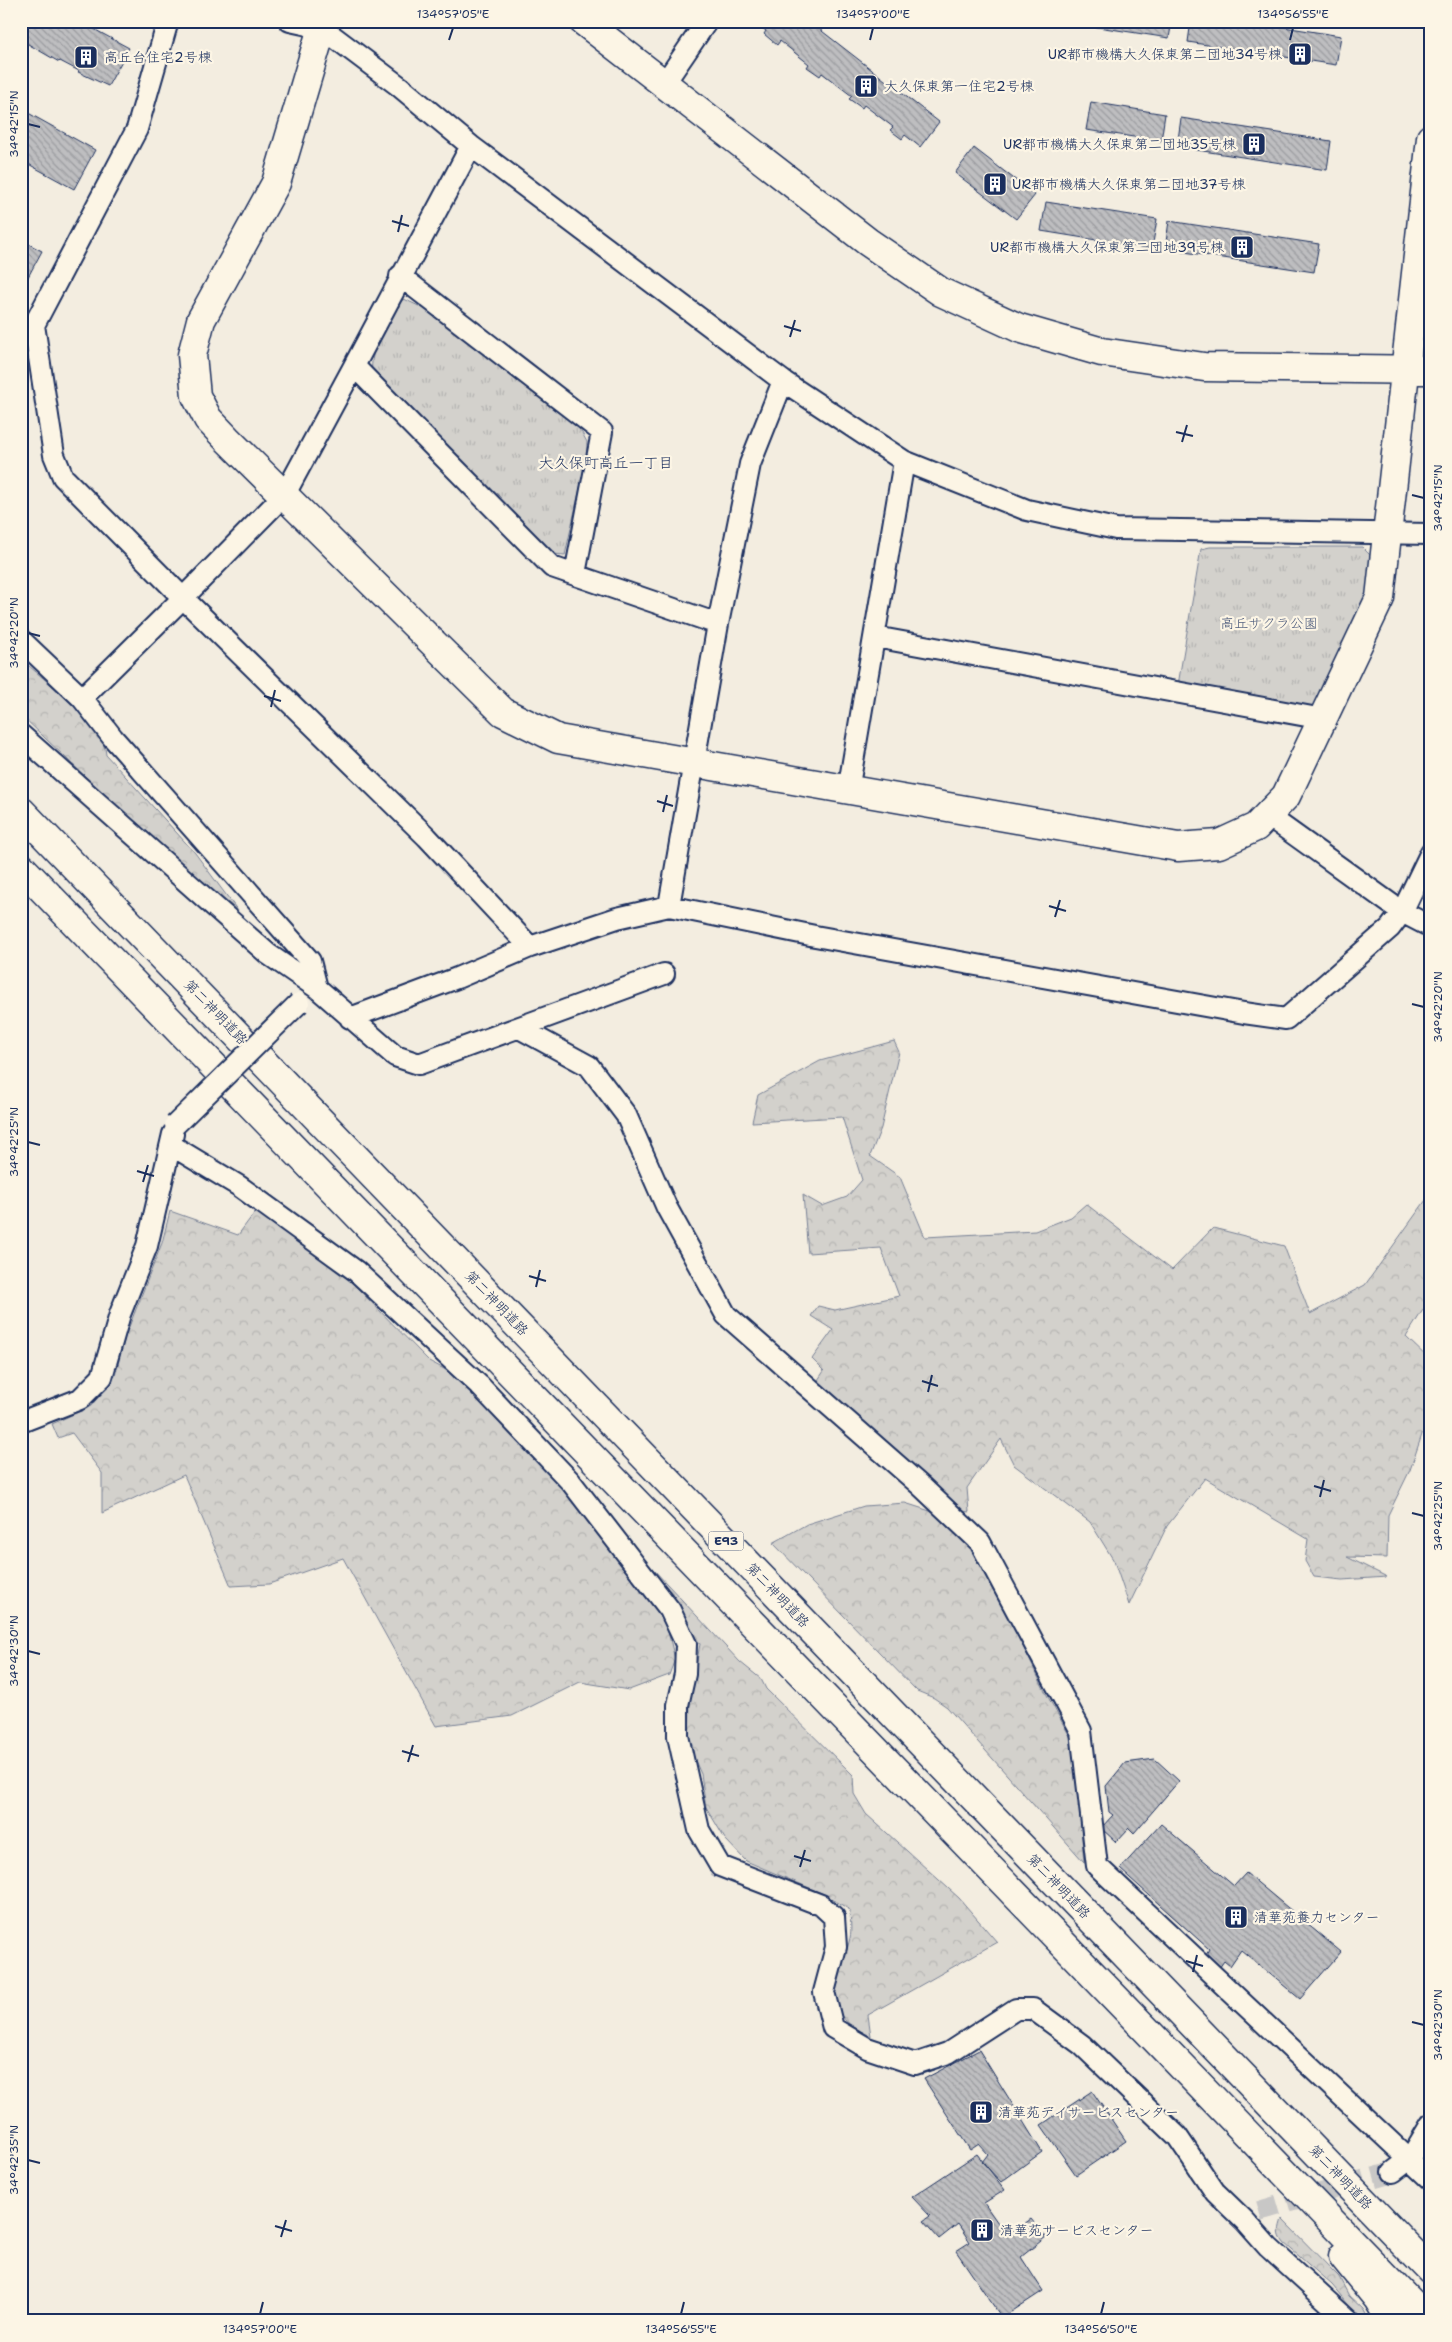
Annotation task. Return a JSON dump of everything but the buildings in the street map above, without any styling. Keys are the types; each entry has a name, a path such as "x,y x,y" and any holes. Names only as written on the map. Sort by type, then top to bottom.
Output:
{"main road":[{"path":"583,21 868,242 940,292 1019,328 1102,352 1204,367 1418,370"},
{"path":"324,25 276,183 202,320 192,355 196,396 208,419 503,712 558,739 1178,847 1219,844 1256,827 1286,796 1380,598 1387,533 1418,370 1431,138"},
{"name":"第二神明道路","path":"21,811 1431,2271"},
{"name":"E93","path":"21,867 1428,2321"},
{"path":"1323,2213 1339,2250 1378,2300 1391,2321"},
{"path":"1388,2227 1431,2266"}],"street":[{"path":"168,21 137,129 34,325 54,455 63,477 183,598 427,837 530,947"},
{"path":"290,21 324,25 471,146 783,381 904,461 1027,510 1116,529 1431,534"},
{"path":"664,84 707,21"},
{"path":"82,698 285,494 471,146"},
{"path":"400,276 602,432 575,574"},
{"path":"354,366 552,567 718,624"},
{"path":"668,906 695,764 718,624 750,464 783,381"},
{"path":"848,791 904,461"},
{"path":"875,637 1323,719"},
{"path":"21,640 82,698 113,738 310,961 317,988"},
{"path":"21,735 268,954 317,988 395,1056 419,1064 521,1029 664,974"},
{"path":"1267,815 1402,912 1431,927"},
{"path":"350,1018 457,978 530,947 617,918 668,906 824,938 1286,1019 1390,928 1402,912 1431,852"},
{"path":"21,1422 80,1399 102,1377 120,1314 147,1246 175,1125 299,1003 317,988"},
{"path":"521,1029 589,1066 626,1115 667,1208 726,1315 921,1486 980,1542 1081,1731 1097,1866 1431,2180"},
{"path":"171,1145 239,1186 356,1271 486,1392 571,1482 630,1556 670,1610 686,1644 685,1674 678,1705 678,1736 699,1830 720,1866 821,1905 834,1917 836,1947 824,1992 834,2028 867,2048 915,2064 948,2053 1016,2009 1033,2009 1082,2045 1177,2136 1216,2192 1252,2216 1268,2247 1349,2321"},
{"path":"1394,2172 1410,2159 1431,2124"}],"green space":[{"path":"404,299 427,310 577,424 587,442 586,461 565,555 553,554 372,373 373,354 380,333 391,313"},
{"name":"高丘サクラ公園","path":"1210,547 1362,547 1370,555 1370,580 1364,604 1319,704 1308,707 1178,685 1201,549"},
{"path":"21,659 85,717 96,731 106,755 195,853 238,911 136,825 21,715"},
{"path":"894,1041 899,1052 881,1128 870,1156 900,1177 925,1237 1035,1231 1071,1217 1086,1204 1172,1270 1213,1228 1284,1246 1310,1314 1365,1285 1431,1193 1431,1297 1406,1337 1431,1361 1431,1408 1410,1470 1388,1515 1387,1558 1347,1557 1387,1577 1342,1580 1314,1577 1305,1561 1308,1539 1205,1478 1167,1526 1129,1605 1114,1561 1090,1522 1014,1465 1001,1439 967,1488 969,1512 956,1510 816,1383 824,1371 812,1359 833,1330 811,1316 818,1306 835,1310 899,1296 881,1248 808,1253 803,1195 822,1206 847,1197 862,1180 842,1117 752,1122 758,1095 820,1061"},
{"path":"258,1208 315,1245 429,1361 463,1379 549,1468 665,1620 675,1659 669,1675 629,1690 580,1682 512,1716 436,1726 343,1558 269,1584 231,1586 184,1475 102,1513 102,1473 72,1433 58,1438 52,1424 91,1406 115,1376 125,1337 162,1243 170,1211 238,1235"},
{"path":"905,1503 930,1511 955,1530 977,1554 1048,1697 1072,1740 1084,1862 947,1707 934,1698 917,1691 773,1543 807,1524 864,1506"},
{"path":"638,1553 740,1662 761,1679 766,1689 853,1775 854,1794 866,1814 959,1898 997,1942 868,2015 871,2036 853,2026 842,2016 836,2006 837,1982 851,1935 850,1910 826,1895 746,1861 725,1839 706,1807 701,1774 689,1747 690,1700 700,1644"},
{"path":"1282,2219 1339,2277 1349,2296 1363,2309 1370,2321 1362,2321 1332,2285 1284,2243 1279,2231"}],"tunnel":[{"path":"1259,2211 1393,2172"}],"place":[{"name":"UR都市機構大久保東第二団地34号棟","path":"1300,54"},
{"name":"高丘台住宅2号棟","path":"86,57"},
{"name":"大久保東第一住宅2号棟","path":"866,86"},
{"name":"UR都市機構大久保東第二団地35号棟","path":"1254,144"},
{"name":"UR都市機構大久保東第二団地37号棟","path":"995,184"},
{"name":"UR都市機構大久保東第二団地39号棟","path":"1242,247"},
{"name":"清華苑養力センター","path":"1236,1917"},
{"name":"清華苑デイサービスセンター","path":"981,2112"},
{"name":"清華苑サービスセンター","path":"982,2230"}],"district":[{"name":"大久保町高丘一丁目","path":"606,463"}]}
